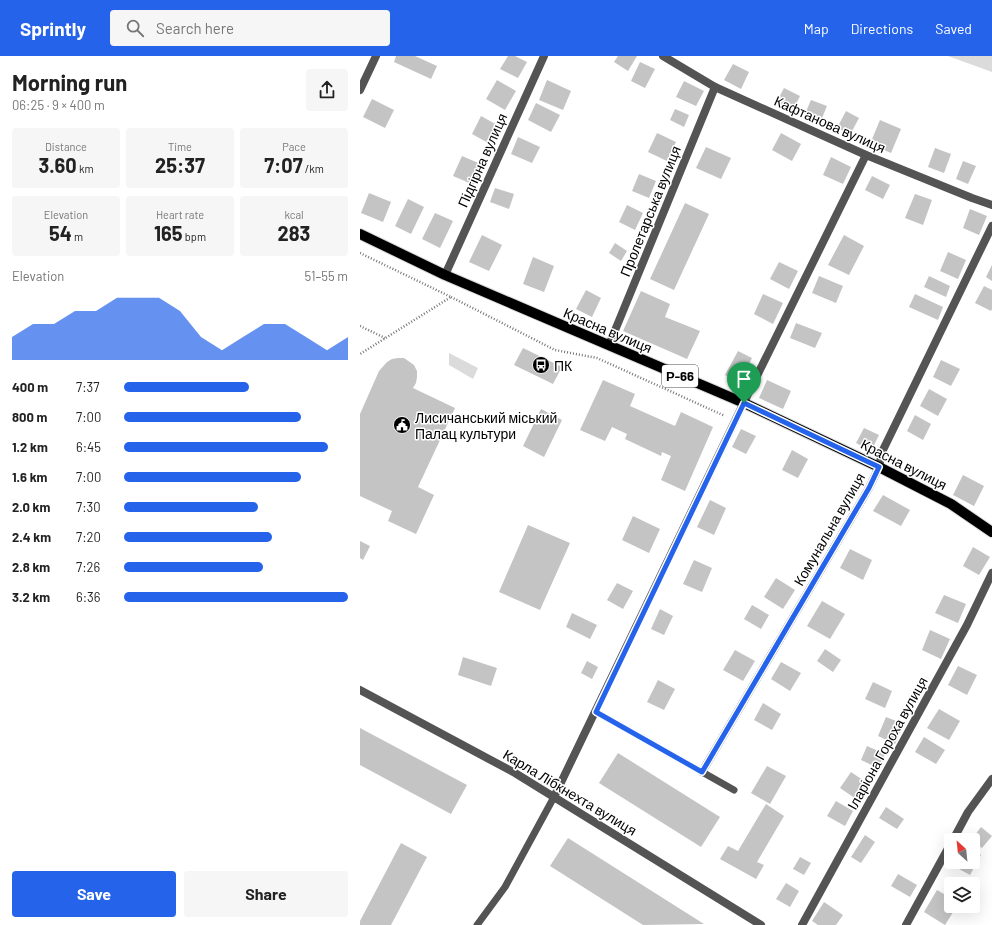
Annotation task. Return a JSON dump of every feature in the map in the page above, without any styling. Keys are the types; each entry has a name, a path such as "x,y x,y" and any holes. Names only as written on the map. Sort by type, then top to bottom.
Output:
{"main road":[{"name":"Красна вулиця","path":"360,234 444,275 744,403 879,467 951,504 992,532"}],"street":[{"path":"360,90 376,56"},
{"name":"Підгірна вулиця","path":"444,275 544,56"},
{"name":"Кафтанова вулиця","path":"663,56 715,87 866,155 992,205"},
{"name":"Пролетарська вулиця","path":"609,345 715,87"},
{"path":"554,797 744,403 866,155"},
{"name":"Комунальна вулиця","path":"702,772 865,494 879,467 882,452 992,226"},
{"name":"Іларіона Гороха вулиця","path":"802,925 967,625 992,573"},
{"name":"Карла Лібкнехта вулиця","path":"360,690 515,773 761,925"},
{"path":"956,833 968,812 992,779"},
{"path":"906,925 944,856"}],"lane":[{"path":"596,712 734,790"},
{"path":"477,925 506,887 554,797"}],"path":[{"path":"360,253 555,350 597,358 736,420"},
{"path":"360,354 451,297"},
{"path":"360,326 385,338"}],"shaded area":[{"path":"948,56 992,56 992,72"},
{"path":"449,353 478,368 473,379 449,365"}],"building":[{"path":"396,56 415,56 437,66 431,79 394,62"},
{"path":"508,56 515,56 527,62 518,78 500,69"},
{"path":"618,56 637,56 628,71 614,62"},
{"path":"640,62 655,69 645,88 631,81"},
{"path":"733,64 749,72 741,89 724,80"},
{"path":"497,80 516,91 505,110 486,99"},
{"path":"547,80 571,91 563,110 539,100"},
{"path":"684,81 704,91 696,106 676,97"},
{"path":"784,88 800,96 792,112 776,103"},
{"path":"372,99 394,110 385,128 363,117"},
{"path":"811,100 827,106 820,123 804,116"},
{"path":"536,103 560,115 551,132 528,120"},
{"path":"675,109 689,115 684,127 670,120"},
{"path":"846,111 859,118 850,135 837,128"},
{"path":"481,116 499,126 490,144 472,134"},
{"path":"880,120 901,129 891,153 870,144"},
{"path":"657,133 676,142 667,161 648,152"},
{"path":"781,133 801,144 792,161 772,150"},
{"path":"518,137 540,147 532,163 511,154"},
{"path":"706,147 731,158 721,179 696,168"},
{"path":"935,148 951,154 944,173 928,167"},
{"path":"462,156 483,165 474,185 453,176"},
{"path":"831,157 851,167 843,184 823,175"},
{"path":"963,161 976,166 968,184 956,179"},
{"path":"639,174 656,181 649,198 632,191"},
{"path":"872,176 890,185 883,199 865,190"},
{"path":"495,188 514,194 509,209 490,202"},
{"path":"369,193 391,202 383,222 361,213"},
{"path":"915,194 932,200 923,225 905,218"},
{"path":"408,199 424,207 411,234 395,226"},
{"path":"685,203 709,214 674,290 650,279"},
{"path":"627,205 643,213 635,230 619,222"},
{"path":"970,209 987,216 979,235 963,228"},
{"path":"435,213 453,221 440,248 422,239"},
{"path":"482,235 502,245 489,271 469,262"},
{"path":"844,235 864,246 849,275 828,265"},
{"path":"615,243 627,251 621,261 609,253"},
{"path":"948,252 966,260 958,279 940,271"},
{"path":"533,257 554,266 544,292 523,284"},
{"path":"779,262 798,271 789,289 770,279"},
{"path":"992,265 992,281 986,277"},
{"path":"819,276 843,286 836,303 812,293"},
{"path":"929,276 950,286 946,297 924,287"},
{"path":"984,286 992,290 991,311 975,303"},
{"path":"586,290 601,298 592,317 576,309"},
{"path":"641,291 670,304 665,317 700,331 687,359 623,331"},
{"path":"763,294 783,303 773,324 754,314"},
{"path":"915,294 943,307 938,320 909,307"},
{"path":"796,323 822,333 815,348 790,338"},
{"path":"523,348 562,367 553,384 514,365"},
{"path":"738,351 752,358 740,382 725,375"},
{"path":"398,358 404,358 414,365 417,371 416,383 413,388 455,408 418,487 434,495 416,534 388,521 392,511 360,496 360,414 379,371 387,362"},
{"path":"941,360 960,369 951,386 933,377"},
{"path":"603,380 635,394 630,406 675,426 681,412 713,427 685,491 661,480 671,456 662,452 661,456 625,439 627,434 612,427 605,441 580,430"},
{"path":"767,380 791,391 783,409 759,398"},
{"path":"929,389 947,399 938,416 920,406"},
{"path":"541,409 562,420 544,457 523,446"},
{"path":"915,415 931,424 923,440 907,431"},
{"path":"864,428 879,435 871,451 856,443"},
{"path":"741,429 756,436 746,454 732,447"},
{"path":"792,450 808,459 798,478 782,470"},
{"path":"963,475 984,486 974,506 953,495"},
{"path":"883,495 910,510 901,526 873,511"},
{"path":"710,500 726,508 714,535 697,527"},
{"path":"633,516 660,529 649,553 622,540"},
{"path":"528,525 570,543 540,610 499,592"},
{"path":"360,541 370,546 363,560 360,558"},
{"path":"973,547 990,557 979,575 963,566"},
{"path":"850,549 872,560 863,580 840,568"},
{"path":"694,560 712,568 702,592 683,584"},
{"path":"776,578 795,590 783,609 764,597"},
{"path":"617,583 633,591 623,609 607,600"},
{"path":"944,595 966,604 958,623 935,613"},
{"path":"822,601 845,614 830,639 807,626"},
{"path":"752,605 769,615 761,629 744,619"},
{"path":"660,609 673,616 664,635 651,629"},
{"path":"572,613 597,625 590,639 566,627"},
{"path":"930,630 950,639 941,659 922,650"},
{"path":"825,649 841,660 833,672 817,661"},
{"path":"735,650 755,661 743,681 723,670"},
{"path":"463,657 497,668 491,686 458,675"},
{"path":"587,661 598,667 592,679 581,673"},
{"path":"781,662 801,673 790,691 771,679"},
{"path":"958,666 977,675 967,695 948,685"},
{"path":"658,680 675,689 664,710 647,702"},
{"path":"873,682 892,691 885,708 865,699"},
{"path":"763,703 781,714 772,730 754,720"},
{"path":"939,709 960,721 949,740 927,728"},
{"path":"886,717 904,724 895,744 878,736"},
{"path":"360,728 467,785 451,814 360,765"},
{"path":"924,737 945,750 936,764 915,752"},
{"path":"867,746 885,754 878,768 861,760"},
{"path":"618,753 720,817 701,847 599,783"},
{"path":"767,766 786,776 770,804 751,793"},
{"path":"851,772 870,785 859,801 840,788"},
{"path":"836,801 853,811 845,826 827,816"},
{"path":"766,804 784,816 757,862 764,865 756,879 720,859 728,846 738,851"},
{"path":"886,807 904,819 897,829 879,818"},
{"path":"981,827 992,836 982,848 980,847 980,833 976,833"},
{"path":"865,835 875,842 861,863 851,857"},
{"path":"568,838 704,924 643,925 550,866"},
{"path":"401,843 427,857 391,925 360,925 360,921"},
{"path":"800,857 811,863 804,875 793,869"},
{"path":"959,869 973,869 970,875"},
{"path":"898,874 917,885 910,897 891,886"},
{"path":"786,883 799,891 790,907 776,899"},
{"path":"937,890 944,894 944,913 953,913 945,925 924,912"},
{"path":"824,902 843,915 836,925 818,925 812,921"}],"place":[{"name":"ПК","path":"541,365"},
{"name":"Лисичанський міський Палац культури","path":"402,425"}],"route":[{"path":"744,403 879,467 869,488 702,772 596,712 744,403"}]}
